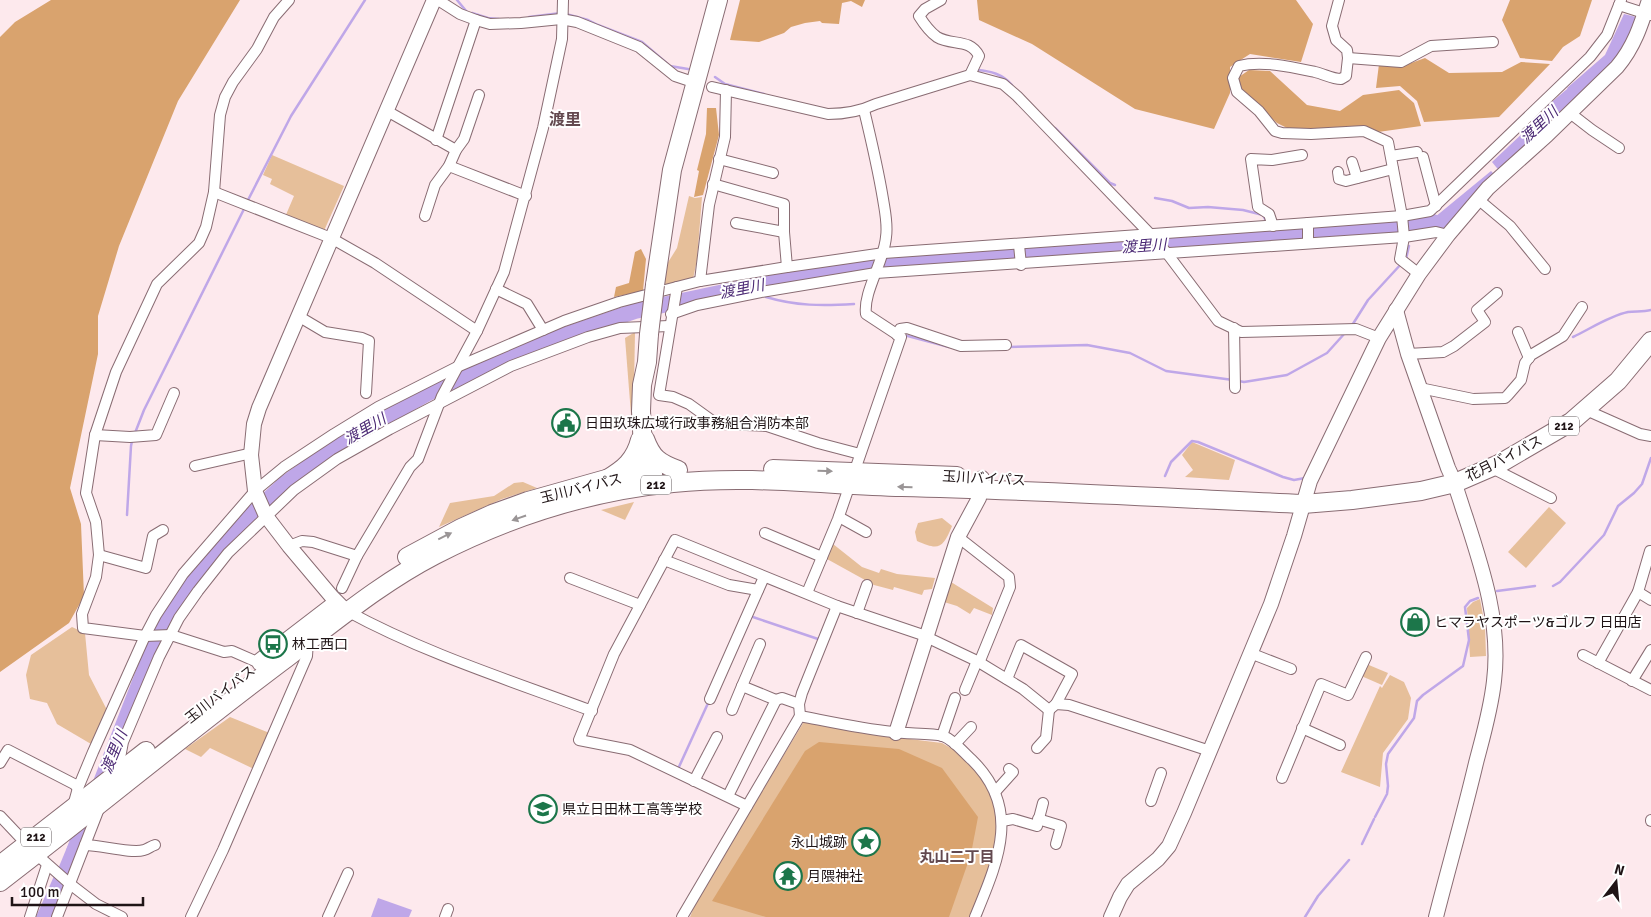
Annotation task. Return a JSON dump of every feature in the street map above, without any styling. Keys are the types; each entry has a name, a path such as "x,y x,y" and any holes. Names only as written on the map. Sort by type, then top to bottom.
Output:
{"highway":[{"path":"645,481 642,385 672,170 718,0"},
{"path":"658,264 729,0"},
{"name":"花月バイパス","path":"1305,498 1352,500 1422,492 1455,483 1490,467 1571,422 1618,380 1651,341"},
{"path":"642,432 649,450 655,458 664,465 678,470"},
{"path":"606,479 620,471 635,456 642,432"},
{"name":"玉川バイパス","path":"266,666 308,642 342,601 395,577 492,528 520,518 678,470 759,469 852,479"},
{"name":"玉川バイパス","path":"0,865 37,855 72,809 119,777 266,666 342,601 379,574 434,542 492,514 528,501 606,479 676,482 852,479 1305,498"},
{"name":"玉川バイパス","path":"0,882 37,855 102,801 119,777"}],"street":[{"path":"266,666 232,651 224,652 171,635 145,636 83,628 82,614 96,577 99,555 96,522 86,493 95,435 116,372 157,284 198,243 206,227 214,192 220,115 225,97 233,82 257,49 274,16 289,0"},
{"path":"434,0 259,408 254,424 252,453 255,491 266,516 289,546 342,601 392,633 458,662 592,711"},
{"path":"438,0 460,14 490,24 521,23 562,11"},
{"path":"941,0 925,9 918,16 928,29 938,37 969,45 974,49 979,56 972,71"},
{"path":"1339,0 1332,26 1336,40 1347,50 1346,76 1342,79 1334,79 1318,73 1292,68 1249,64 1239,66 1233,78 1237,92 1259,111 1275,130 1282,133 1311,134 1364,131 1388,142 1402,216 1404,237 1400,259 1414,270"},
{"path":"72,809 78,788 145,636 184,574 255,491 284,467 378,407 457,368 564,321 619,302 700,281 884,253 1273,226 1402,216 1430,211 1590,57 1607,34 1620,2 1648,9 1636,39 1627,55 1617,67 1488,188 1448,235 1414,270 1396,310 1379,338 1310,481 1271,604 1184,813 1168,846 1158,859 1128,884 1111,917"},
{"path":"562,11 577,22 639,47 675,76 687,80"},
{"path":"342,601 357,556 410,467 418,459 441,399 504,272 526,196 562,39 562,11"},
{"path":"436,140 476,20"},
{"path":"1348,58 1401,62 1431,46 1493,42"},
{"path":"712,86 828,114 838,114 864,110 876,104 972,71 1003,84 1017,96 1151,235 1218,321 1241,332 1356,329 1379,338"},
{"path":"700,281 709,205 725,137 726,90"},
{"path":"425,216 435,185 449,166 456,150 464,139 479,95"},
{"path":"807,593 839,517 901,337 866,314 865,304 884,253 887,221 864,110"},
{"path":"387,111 456,150"},
{"path":"1570,113 1619,148"},
{"path":"1391,156 1420,154 1436,206"},
{"path":"1273,226 1269,214 1258,207 1251,159 1272,160 1302,155"},
{"path":"719,159 773,173"},
{"path":"1352,162 1357,178"},
{"path":"449,166 526,196"},
{"path":"1338,172 1339,179 1346,181 1393,169"},
{"path":"713,184 784,204 787,267"},
{"path":"214,192 331,238 375,263 476,330"},
{"path":"1478,200 1510,226 1545,269"},
{"path":"736,223 784,232"},
{"path":"1308,223 1308,243"},
{"path":"671,314 698,305 762,292 876,273 1021,265 1166,252 1404,237 1436,232 1448,235"},
{"path":"1020,245 1021,265"},
{"path":"677,287 659,395 673,397 689,404 708,418 722,424 767,426 834,448 860,454"},
{"path":"496,289 527,304 543,330"},
{"path":"1408,354 1444,352 1454,346 1484,322 1477,310 1497,293"},
{"path":"1420,388 1473,399 1505,398 1521,380 1523,369 1529,358 1563,336 1582,307"},
{"path":"1396,310 1408,354 1455,483 1485,580 1493,620 1494,680 1490,706 1436,917"},
{"path":"298,316 325,332 362,338 369,341 366,393"},
{"path":"119,777 119,763 123,742 156,665 179,618 215,569 294,490 337,460 390,428 441,399 511,366 588,337 625,327 669,326"},
{"path":"898,335 900,329 907,328 961,346 1006,345"},
{"path":"1234,328 1235,388"},
{"path":"1518,332 1529,358"},
{"path":"95,435 133,437 156,435 174,393"},
{"path":"1586,410 1651,436"},
{"path":"195,466 252,453"},
{"path":"1490,467 1551,498"},
{"path":"896,732 958,536 979,498 982,483"},
{"path":"839,517 866,532"},
{"path":"99,555 146,568 153,536 163,530"},
{"path":"765,533 822,557"},
{"path":"958,536 1009,577 1010,587 965,690"},
{"path":"746,806 630,750 579,740 614,654 675,540 837,606 926,638 978,662 1052,707 1077,708 1210,751"},
{"path":"289,546 302,541 312,542 357,556"},
{"path":"1598,663 1638,592 1650,549"},
{"path":"664,560 730,584 758,590"},
{"path":"710,699 764,577"},
{"path":"570,578 640,605"},
{"path":"857,613 866,585"},
{"path":"1638,592 1651,600"},
{"path":"682,917 800,716 798,704 837,606"},
{"path":"191,917 223,850 307,656 308,642"},
{"path":"732,710 760,644"},
{"path":"1007,679 1021,645 1072,674 1052,707 1046,738 1037,748"},
{"path":"1632,681 1651,650"},
{"path":"1250,653 1291,669"},
{"path":"1583,655 1651,690"},
{"path":"1282,778 1321,684 1348,695 1366,657"},
{"path":"742,686 776,700 782,698 798,704"},
{"path":"942,736 955,698"},
{"path":"728,796 776,700"},
{"path":"800,716 864,729 942,736 955,744 976,764 995,792 1001,808 1003,828 992,876 975,917"},
{"path":"955,744 972,727"},
{"path":"1302,728 1340,745"},
{"path":"694,781 716,737"},
{"path":"0,763 8,750 74,784 78,788"},
{"path":"995,792 1013,772 1009,769"},
{"path":"1151,801 1161,773"},
{"path":"57,917 102,801"},
{"path":"1002,821 1014,819 1037,826 1043,803"},
{"path":"0,816 37,855 70,884 96,904 122,917"},
{"path":"1038,819 1061,826 1056,844"},
{"path":"85,845 99,845 135,851 145,850 155,844"},
{"path":"30,917 37,855"},
{"path":"328,917 348,873"}],"shaded area":[{"path":"51,0 240,0 178,101 119,246 98,316 98,354 70,488 81,524 84,596 69,623 0,672 0,37 15,22"},
{"path":"740,0 865,0 862,7 851,1 842,3 839,24 822,23 820,21 805,23 791,27 784,33 759,42 730,40"},
{"path":"977,0 1296,0 1313,24 1301,62 1250,54 1230,67 1230,93 1214,129 1135,109 1032,44 979,20"},
{"path":"1510,0 1592,0 1580,36 1563,47 1552,61 1520,58 1502,20"},
{"path":"1425,58 1449,73 1502,72 1521,62 1550,64 1499,117 1424,122 1417,101 1400,86 1376,88 1379,64 1403,66"},
{"path":"1249,70 1270,71 1307,105 1340,111 1363,95 1399,90 1414,103 1421,126 1378,132 1291,130 1277,123 1243,93 1236,79"},
{"path":"707,108 716,108 719,135 703,195 694,197 699,171 697,170 706,134"},
{"path":"272,155 344,186 323,233 285,217 294,196 270,184 272,179 263,175"},
{"path":"689,196 695,198 702,197 697,260 693,279 660,287 662,272 677,248"},
{"path":"641,249 646,259 643,291 614,297 616,287 629,283 635,252"},
{"path":"635,332 633,440 625,338"},
{"path":"1192,442 1235,460 1229,480 1185,477 1193,470 1182,455"},
{"path":"523,482 537,488 502,499 439,527 450,503 494,496 514,483"},
{"path":"634,502 625,520 601,510"},
{"path":"1549,507 1566,523 1526,568 1508,552"},
{"path":"942,518 952,526 943,543 939,546 930,546 917,541 915,532 918,523"},
{"path":"833,544 862,567 879,573 881,569 897,574 935,578 932,589 924,590 922,595 894,587 893,590 874,585 827,559"},
{"path":"951,582 993,608 992,615 974,608 970,614 957,606 944,602"},
{"path":"1480,599 1485,626 1486,656 1470,657 1467,608 1473,602"},
{"path":"72,627 85,633 89,675 107,710 91,744 57,724 47,703 30,699 26,675 31,655"},
{"path":"1364,663 1388,673 1382,685 1359,675"},
{"path":"1390,675 1404,682 1411,698 1408,719 1383,753 1380,787 1341,772 1380,686 1382,688"},
{"path":"230,717 272,734 256,770 210,748 201,757 185,749"},
{"path":"805,720 861,733 942,743 956,751 986,783 994,799 999,821 986,879 972,917 690,917 698,897"},
{"path":"819,742 899,749 942,768 978,817 971,854 949,917 766,917 712,901 805,751"}],"water":[{"path":"1624,14 1640,18 1627,47 1579,101 1567,88 1605,55"},
{"path":"1563,95 1574,105 1501,173 1492,162"},
{"path":"1491,171 1497,177 1446,229 1413,233 1411,221 1435,217"},
{"path":"85,829 68,877 58,869 70,840"},
{"path":"54,876 66,886 54,917 36,917"},
{"path":"378,898 412,910 409,917 371,917"}],"waterway":[{"path":"247,202 291,116 365,0"},
{"path":"457,0 467,12"},
{"path":"472,13 499,19"},
{"path":"529,17 561,13"},
{"path":"566,14 588,20 642,42 670,66 688,69"},
{"path":"977,70 996,74 1012,85"},
{"path":"715,77 725,84 764,94"},
{"name":"渡里川","path":"1551,113 1590,80"},
{"path":"1055,128 1110,183 1115,185"},
{"path":"1155,198 1172,201 1189,208 1208,207 1243,210 1263,215 1266,221"},
{"path":"135,433 144,410 245,207"},
{"name":"渡里川","path":"74,852 154,646 163,628 193,581 248,518 286,483 344,441 426,394 518,351 635,311 752,286 873,266 1419,226 1433,222"},
{"path":"1406,259 1409,246"},
{"path":"1351,327 1368,300 1402,263"},
{"path":"766,297 809,305 854,304"},
{"path":"1573,337 1621,314 1651,310"},
{"path":"1239,381 1244,382 1287,375 1327,353 1345,333"},
{"path":"904,335 949,347"},
{"path":"1009,347 1087,345 1130,353 1166,371 1233,380"},
{"path":"127,515 132,441"},
{"path":"1165,476 1171,462 1192,441 1283,477 1294,480 1305,478"},
{"path":"1553,586 1560,582 1604,535 1618,506 1642,484 1651,458"},
{"path":"1497,591 1535,586"},
{"path":"1375,817 1387,794 1386,764 1388,754 1414,718 1417,701 1463,666 1469,640 1465,607 1470,601 1478,598"},
{"path":"750,616 818,639"},
{"path":"678,769 709,701"},
{"path":"1362,844 1374,819"},
{"path":"1305,917 1318,896 1349,860"}],"place":[{"name":"日田玖珠広域行政事務組合消防本部","path":"566,423"},
{"name":"ヒマラヤスポーツ&ゴルフ 日田店","path":"1415,622"},
{"name":"林工西口","path":"273,644"},
{"name":"県立日田林工高等学校","path":"543,809"},
{"name":"永山城跡","path":"866,842"},
{"name":"月隈神社","path":"788,876"}],"district":[{"name":"渡里","path":"565,119"},
{"name":"丸山二丁目","path":"957,857"}]}
